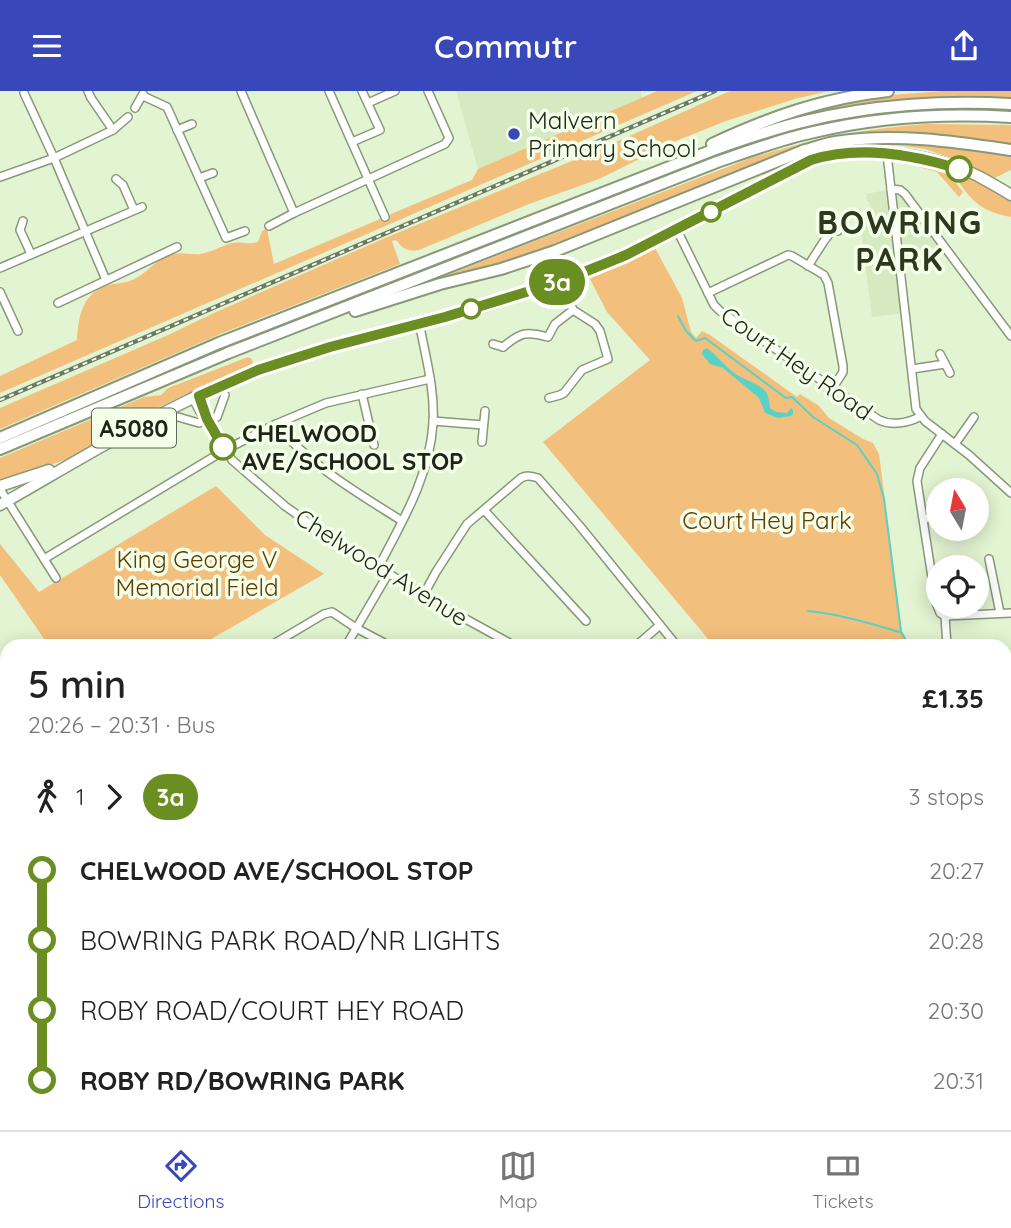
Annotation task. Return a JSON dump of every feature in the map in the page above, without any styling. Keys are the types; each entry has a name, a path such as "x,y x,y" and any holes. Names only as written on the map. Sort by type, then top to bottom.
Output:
{"highway":[{"path":"585,200 775,116 834,99 888,91"},
{"path":"0,438 219,343 713,149 808,120 858,111 905,106 1011,104"},
{"path":"0,449 164,379 717,162 772,143 860,123 954,116 1011,117"},
{"path":"261,341 440,284 501,269 555,251 817,147 841,141 914,138 1011,150"}],"main road":[{"name":"A5080","path":"4,503 130,430 258,370 562,281 626,255 811,160 848,153 924,159 977,176 1011,195"},
{"name":"A5080","path":"0,488 76,460"}],"street":[{"path":"88,91 113,131"},
{"path":"241,91 294,213"},
{"path":"328,91 385,217"},
{"path":"352,142 380,130 362,91"},
{"path":"368,103 395,91"},
{"path":"269,226 445,144 449,138 428,91"},
{"path":"23,93 106,280"},
{"path":"135,109 143,93 167,107 226,238 244,231"},
{"path":"0,177 54,158 113,131 128,117"},
{"path":"177,130 192,124"},
{"path":"887,154 916,408 921,416 1011,493"},
{"path":"199,179 213,173"},
{"path":"0,268 138,208 123,182"},
{"path":"891,189 905,194 1011,336"},
{"path":"23,221 17,229 31,254"},
{"path":"808,265 834,228 838,231"},
{"name":"Court Hey Road","path":"677,230 708,293 720,311 886,423 894,424 921,416"},
{"path":"58,303 174,249 166,241"},
{"path":"708,293 784,256 792,255 824,275 828,283 843,366 843,372 832,389"},
{"path":"549,398 564,393 582,370 610,362 600,331 588,319 573,310 562,281"},
{"path":"0,292 18,331"},
{"path":"67,299 71,308"},
{"path":"503,347 526,333 547,340 558,321 573,310"},
{"path":"379,568 421,478 431,444 433,421 430,379 421,332"},
{"path":"493,344 503,347 510,356"},
{"path":"940,354 950,373"},
{"path":"912,369 945,364"},
{"path":"44,559 225,450 276,423 326,403 430,379"},
{"path":"543,391 549,398 550,408"},
{"path":"362,394 374,446"},
{"path":"178,418 197,423 217,417 225,395"},
{"name":"Chelwood Avenue","path":"196,398 232,460 285,506 334,541 502,639"},
{"path":"482,442 485,411"},
{"path":"955,444 974,418"},
{"path":"433,421 483,425"},
{"path":"276,423 329,473 402,521"},
{"path":"929,555 918,475 942,434"},
{"path":"424,594 463,529 521,478 538,478 671,639"},
{"path":"0,488 4,503 56,578"},
{"path":"484,510 586,621"},
{"path":"989,559 1000,613"},
{"path":"350,639 388,574"},
{"path":"282,639 332,612 377,639"},
{"path":"989,613 1011,613"},
{"path":"945,618 947,639"},
{"path":"644,639 660,625"}],"shaded area":[{"name":"Malvern Primary School","path":"456,91 641,91 642,98 478,169"},
{"path":"900,190 947,251 922,265 900,267 906,313 872,317 860,223 871,221 866,194"}],"green space":[{"path":"657,91 697,91 0,393 0,376 77,340 80,315 91,295 106,286 138,277 167,256 176,253 201,254 232,243 255,243 262,231 267,229 274,264 380,219 387,220 391,214 472,180 478,169"},
{"path":"730,91 830,91 798,98 726,121 676,141 599,179 529,204 419,250 403,248 396,240 392,241 400,264 225,332 0,429 0,408 385,238 589,154"},
{"path":"943,91 1011,91 1011,97 919,98 860,104 770,123 794,113 864,97"},
{"path":"926,124 1011,125 1011,147 858,136 502,264 434,282 751,158 837,136"},
{"path":"896,145 939,146 1011,156 1011,170 991,178 966,163 925,149"},
{"path":"920,164 953,171 1011,201 1011,217 980,206 958,181 956,183 963,192 959,197 937,172 919,167"},
{"name":"Court Hey Park","path":"654,246 682,298 691,332 696,338 702,331 710,335 797,397 800,394 819,406 829,418 873,443 879,454 902,631 907,639 708,639 543,442 650,360 607,312 589,277"},
{"path":"248,357 252,359 253,366 136,418 68,459 0,482 0,458 144,397 161,395 168,388"},
{"name":"King George V Memorial Field","path":"216,486 265,535 324,574 211,639 44,639 0,575 0,544 39,592"}],"water":[{"path":"707,348 733,372 763,389 768,395 770,408 776,412 787,413 791,408 793,414 778,418 765,413 759,398 723,368 710,364 702,354"}],"waterway":[{"path":"678,316 686,331 696,341 705,338 786,398 792,397 813,417 857,445 877,474 884,499 901,632 905,639"},
{"path":"808,611 899,632"}],"railway":[{"path":"0,400 715,91"}],"bus line":[{"name":"3a","path":"223,447 207,419 199,396 213,389 258,370 330,347 445,317 562,281 626,255 811,160 837,154 871,153 924,159 959,169"}],"place":[{"name":"Malvern Primary School","path":"514,134"},
{"name":"CHELWOOD AVE/SCHOOL STOP","path":"223,447"}],"district":[{"name":"BOWRING PARK","path":"900,240"}]}
